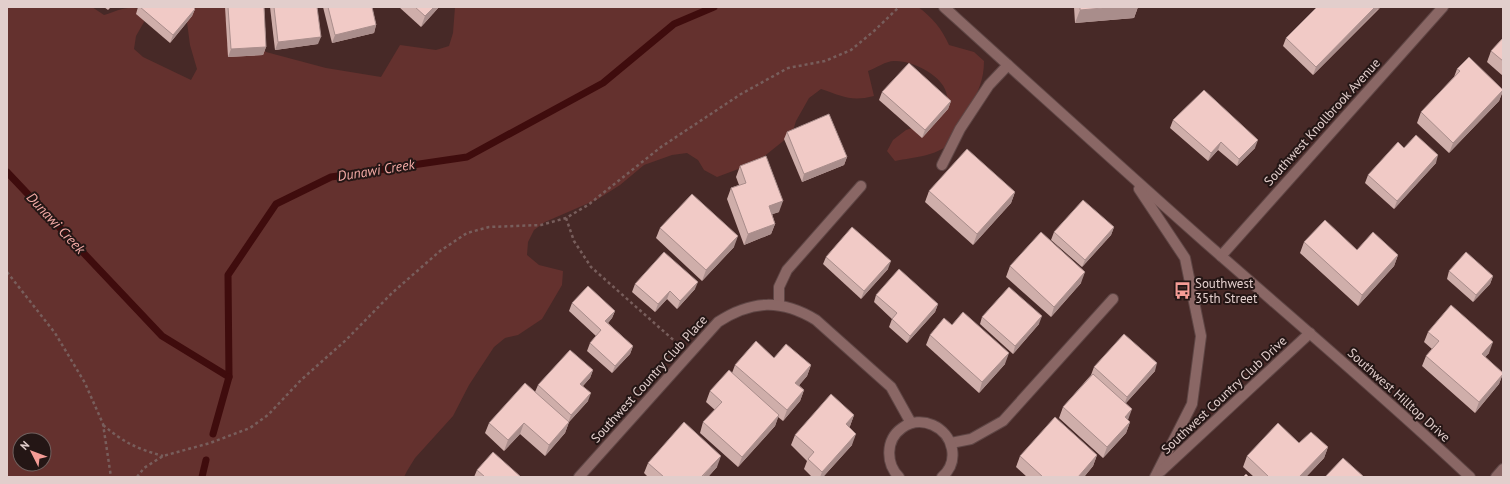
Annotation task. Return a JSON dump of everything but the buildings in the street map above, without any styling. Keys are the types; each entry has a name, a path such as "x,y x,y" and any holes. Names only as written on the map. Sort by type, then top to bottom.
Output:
{"street":[{"path":"944,7 1132,177 1310,333"},
{"name":"Southwest Knollbrook Avenue","path":"1221,256 1443,7"},
{"path":"942,165 960,129 989,85 1008,65"},
{"path":"1132,177 1185,258 1201,336 1192,404 1155,477"},
{"path":"779,305 779,287 787,270 861,186"},
{"path":"951,443 971,439 1003,421 1113,299"},
{"name":"Southwest Country Club Place","path":"579,477 718,322 731,314 746,308 762,305 779,305 802,312 816,320 891,387 911,423"},
{"name":"Southwest Country Club Drive","path":"1155,477 1310,333"},
{"name":"Southwest Hilltop Drive","path":"1310,333 1470,477"},
{"path":"899,477 892,467 889,457 890,446 894,436 902,428 911,423 921,422 931,424 939,428 951,443 953,454 951,464 942,477"},
{"path":"1496,477 1503,470"}],"path":[{"path":"137,477 144,468 163,456 210,443 250,428 268,415 301,380 346,340 392,293 440,251 467,233 489,227 541,225 566,218 588,205 661,147 741,94 788,68 825,61 851,50 899,7"},
{"path":"566,218 574,241 591,267 689,353"},
{"path":"7,272 54,333 85,383 103,424 111,477"},
{"path":"103,424 121,440 135,447 163,456"}],"shaded area":[{"path":"7,7 92,7 104,15 118,10 137,8 142,10 144,22 136,36 134,49 143,57 191,80 197,69 190,45 185,7 240,7 247,35 266,52 326,68 381,77 400,45 436,50 449,46 453,33 455,7 918,7 936,24 949,45 974,52 984,61 983,74 976,96 955,139 942,149 927,155 895,161 887,151 893,140 906,130 939,119 947,101 945,89 934,76 918,66 901,61 891,61 868,71 874,96 866,98 853,98 841,96 821,89 809,98 796,121 792,134 757,162 717,177 704,170 698,160 687,153 672,155 644,165 620,185 598,199 545,222 534,230 528,242 527,255 539,265 563,271 562,285 542,319 518,335 505,338 494,347 469,385 453,416 415,458 404,477 7,477"}],"waterway":[{"name":"Dunawi Creek","path":"7,172 162,336 229,377 228,275 276,204 331,177 467,157 603,83 674,24 714,7"},
{"path":"213,434 229,377"},
{"path":"202,477 206,460"}],"place":[{"name":"Southwest 35th Street","path":"1182,290"}]}
